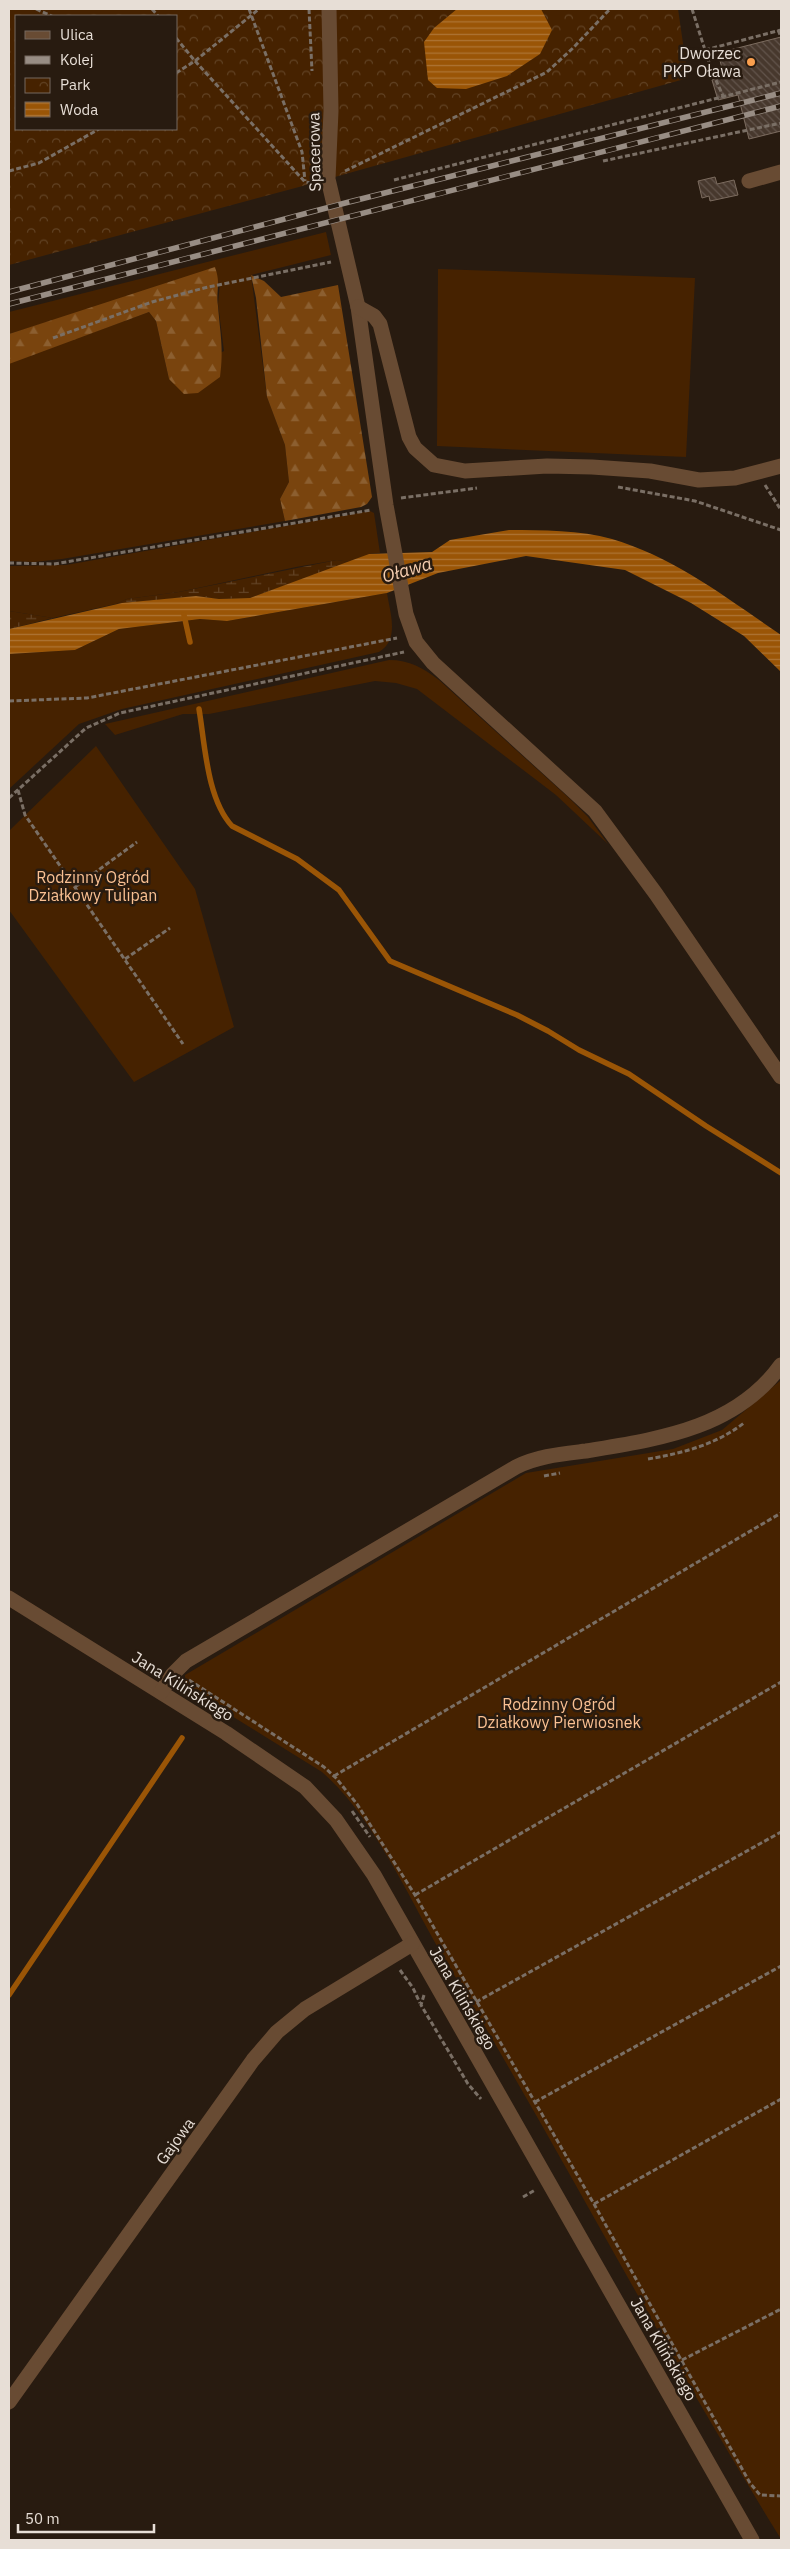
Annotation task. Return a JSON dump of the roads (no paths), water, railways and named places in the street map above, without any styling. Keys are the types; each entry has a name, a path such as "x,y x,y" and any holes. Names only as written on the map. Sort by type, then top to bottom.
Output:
{"street":[{"name":"Spacerowa","path":"329,9 330,111 319,179 346,258 358,307 387,507 406,614 416,642 433,663 595,812 656,894 781,1077"},
{"path":"749,181 781,172"},
{"path":"358,307 374,316 380,324 409,437 415,448 434,465 465,471 547,466 592,467 650,471 699,480 758,474 781,466"},
{"path":"161,1692 173,1674 186,1661 516,1468 549,1456 660,1439 688,1431 740,1405 781,1365"},
{"name":"Jana Kilińskiego","path":"9,1598 259,1754 315,1796 364,1859 752,2540"},
{"name":"Gajowa","path":"9,2402 254,2060 277,2032 305,2009 412,1944"}],"water":[{"path":"457,9 541,9 552,30 540,54 507,76 466,89 437,88 428,80 424,42 434,28"},
{"name":"Oława","path":"509,530 561,531 600,536 635,547 679,568 781,635 781,672 744,636 691,603 625,570 526,556 438,573 387,593 227,621 200,619 119,629 75,650 9,654 9,629 122,603 196,596 219,599 250,598 369,554 432,552 450,540"}],"waterway":[{"path":"184,615 190,642"},
{"path":"199,709 205,755 212,787 224,815 232,826 297,859 339,890 390,961 517,1015 579,1050 629,1074 706,1126 781,1173"},
{"path":"9,1995 182,1738"}],"railway":[{"path":"9,292 349,202 781,93"},
{"path":"9,304 781,106"}],"place":[{"name":"Dworzec PKP Oława","path":"751,62"}],"park label":[{"name":"Rodzinny Ogród Działkowy Tulipan","path":"93,886"},
{"name":"Rodzinny Ogród Działkowy Pierwiosnek","path":"559,1713"}]}
